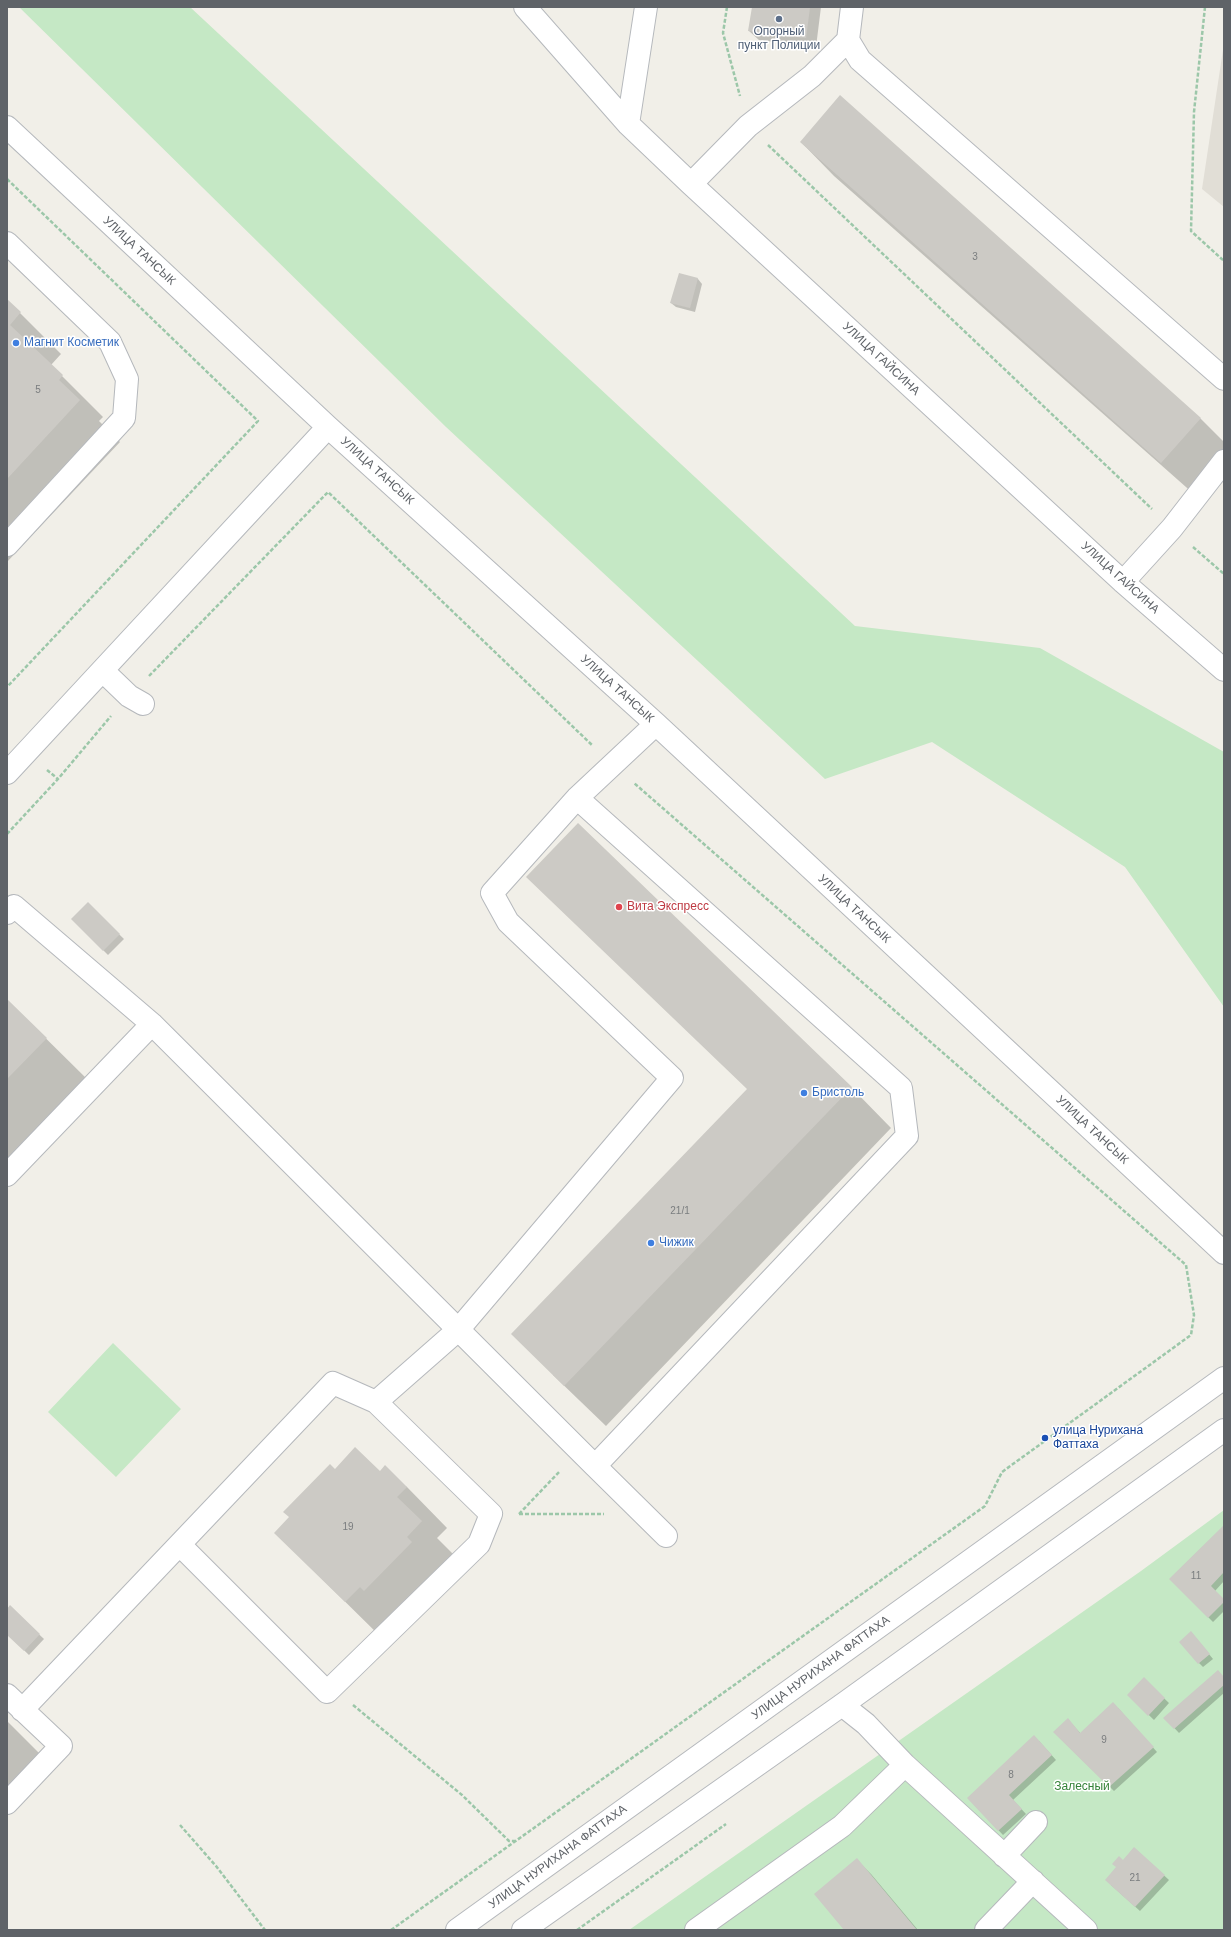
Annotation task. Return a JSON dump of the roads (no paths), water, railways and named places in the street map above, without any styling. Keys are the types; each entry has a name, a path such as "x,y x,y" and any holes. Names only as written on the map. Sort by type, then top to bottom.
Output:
{"street":[{"name":"УЛИЦА ГАЙСИНА","path":"524,7 628,124 691,184 1123,582 1224,670"},
{"path":"628,124 646,7"},
{"path":"852,7 848,40 860,60 1224,379"},
{"path":"691,184 748,126 812,76 848,40"},
{"name":"УЛИЦА ТАНСЫК","path":"7,127 328,427 656,724 1224,1253"},
{"path":"7,243 110,342 127,379 124,418 7,545"},
{"path":"7,773 328,427"},
{"path":"1123,582 1172,528 1224,461"},
{"path":"103,671 129,696 142,704"},
{"path":"376,1402 458,1330 672,1078 508,922 492,894 577,798 656,724"},
{"path":"577,798 901,1088 907,1136 595,1466"},
{"path":"9,906 152,1024 666,1536"},
{"path":"7,1175 152,1024"},
{"name":"УЛИЦА НУРИХАНА ФАТТАХА","path":"457,1930 1224,1378"},
{"path":"7,1803 61,1746 15,1702 180,1545 333,1383 376,1402 491,1514 479,1544 327,1692 180,1545"},
{"path":"523,1930 842,1705 1224,1430"},
{"path":"842,1705 866,1724 905,1765 1086,1930"},
{"path":"696,1930 842,1826 905,1765"},
{"path":"1004,1856 1036,1822"},
{"path":"986,1930 1032,1881"}],"place":[{"name":"Опорный пункт Полиции","path":"779,19"},
{"name":"Магнит Косметик","path":"16,343"},
{"name":"Вита Экспресс","path":"619,907"},
{"name":"Бристоль","path":"804,1093"},
{"name":"Чижик","path":"651,1243"},
{"name":"улица Нурихана Фаттаха","path":"1045,1438"}],"park label":[{"name":"Залесный","path":"1082,1787"}]}
